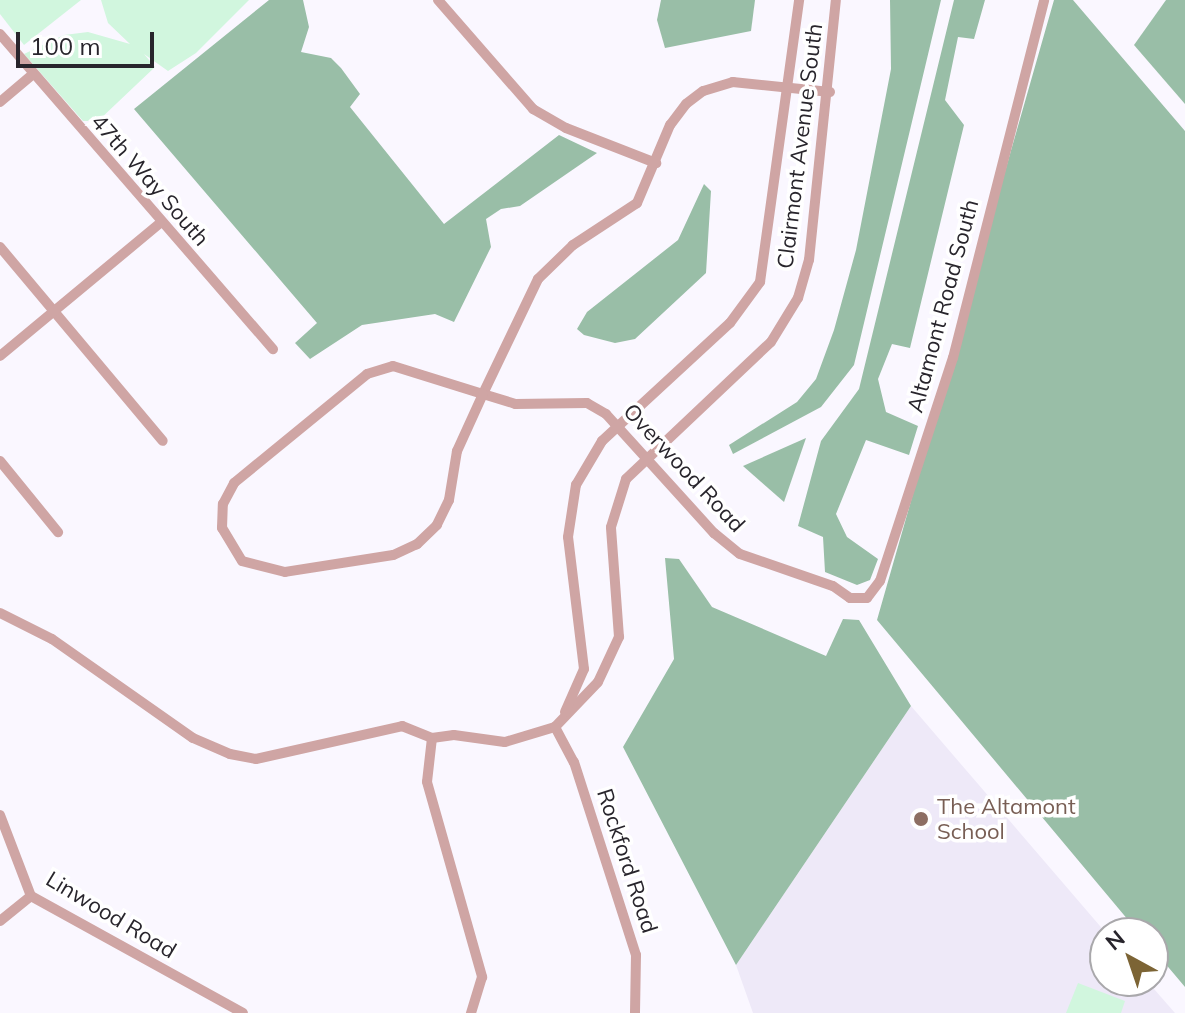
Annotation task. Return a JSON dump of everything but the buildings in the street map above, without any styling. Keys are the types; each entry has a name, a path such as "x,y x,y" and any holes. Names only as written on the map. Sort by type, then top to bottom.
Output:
{"street":[{"path":"438,0 533,109 566,128 656,163"},
{"name":"Clairmont Avenue South","path":"555,727 577,692 584,669 569,510 587,461 618,425 730,323 760,282 799,0"},
{"name":"Clairmont Avenue South","path":"0,613 52,639 193,738 230,754 256,759 402,726 415,727 432,738 454,735 505,742 555,727 598,682 619,637 612,517 621,488 646,455 762,351 793,311 809,260 830,92 836,0"},
{"name":"Altamont Road South","path":"850,598 867,598 880,581 953,358 1044,0"},
{"name":"47th Way South","path":"0,34 159,224 273,349"},
{"path":"0,102 32,75"},
{"path":"483,394 538,279 573,245 632,209 656,163 674,118 703,91 733,82 830,92"},
{"path":"0,356 159,224"},
{"path":"0,247 163,441"},
{"name":"Overwood Road","path":"483,394 453,464 446,509 417,544 393,555 277,572 242,561 227,543 221,512 234,483 367,374 399,366 515,404 587,403 618,425 714,533 740,554 833,586 850,598"},
{"path":"0,461 58,532"},
{"name":"Rockford Road","path":"555,727 566,741 636,955 635,1013"},
{"path":"432,738 427,782 482,977 471,1013"},
{"name":"Linwood Road","path":"0,815 31,896 243,1013"},
{"path":"0,921 31,896"}],"shaded area":[{"name":"The Altamont School","path":"911,706 1092,917 1089,917 1089,997 1161,997 1175,1013 753,1013 736,965"}],"green space":[{"path":"0,0 81,0 24,45 0,14"},
{"path":"101,0 249,0 196,53 168,71 144,54 155,67 98,121 83,121 24,54 64,35 88,32 130,44 108,23"},
{"path":"269,0 303,0 309,27 301,52 331,58 341,68 360,94 350,107 444,224 559,135 597,153 520,206 501,209 486,219 491,247 454,322 435,314 362,325 310,359 295,343 317,323 134,109"},
{"path":"661,0 755,0 751,31 665,48 657,20"},
{"path":"890,0 941,0 854,365 821,407 733,454 729,445 797,402 816,379 834,330 856,250 891,69"},
{"path":"954,0 985,0 974,39 958,37 945,100 964,125 910,348 892,344 878,379 886,412 918,426 909,455 866,440 836,514 847,537 878,559 870,580 857,585 825,572 823,537 798,526 821,441 859,389"},
{"path":"1054,0 1073,0 1185,131 1185,987 1169,968 1169,917 1126,917 877,620"},
{"path":"1166,0 1185,0 1185,104 1134,45"},
{"path":"704,184 711,191 706,273 635,339 615,343 584,335 577,329 587,312 678,240"},
{"path":"806,438 784,502 743,466"},
{"path":"665,558 679,559 712,607 826,656 843,619 859,620 911,706 736,965 623,747 674,659"},
{"path":"1078,983 1089,987 1089,997 1115,997 1125,1001 1121,1013 1066,1013"}],"place":[{"name":"The Altamont School","path":"921,819"}]}
